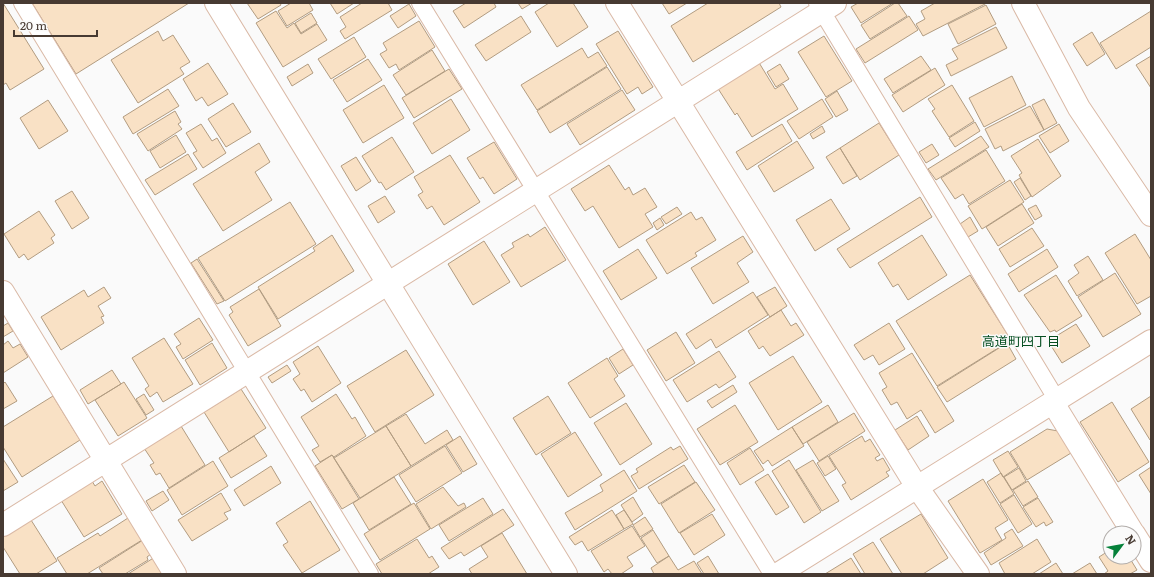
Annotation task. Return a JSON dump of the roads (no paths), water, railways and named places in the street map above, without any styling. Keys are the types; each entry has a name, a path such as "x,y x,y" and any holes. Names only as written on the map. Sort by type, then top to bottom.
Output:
{"street":[{"path":"216,3 566,574"},
{"path":"617,3 916,487 978,574"},
{"path":"1023,3 1079,108 1151,215"},
{"path":"3,525 678,101 824,6"},
{"path":"3,292 175,574"},
{"path":"778,574 1151,341"},
{"path":"1055,401 1129,525"},
{"path":"1142,546 1151,561"}],"lane":[{"path":"22,3 370,574"},
{"path":"420,3 772,574"},
{"path":"824,6 1055,401"}],"district":[{"name":"高道町四丁目","path":"1021,341"}]}
